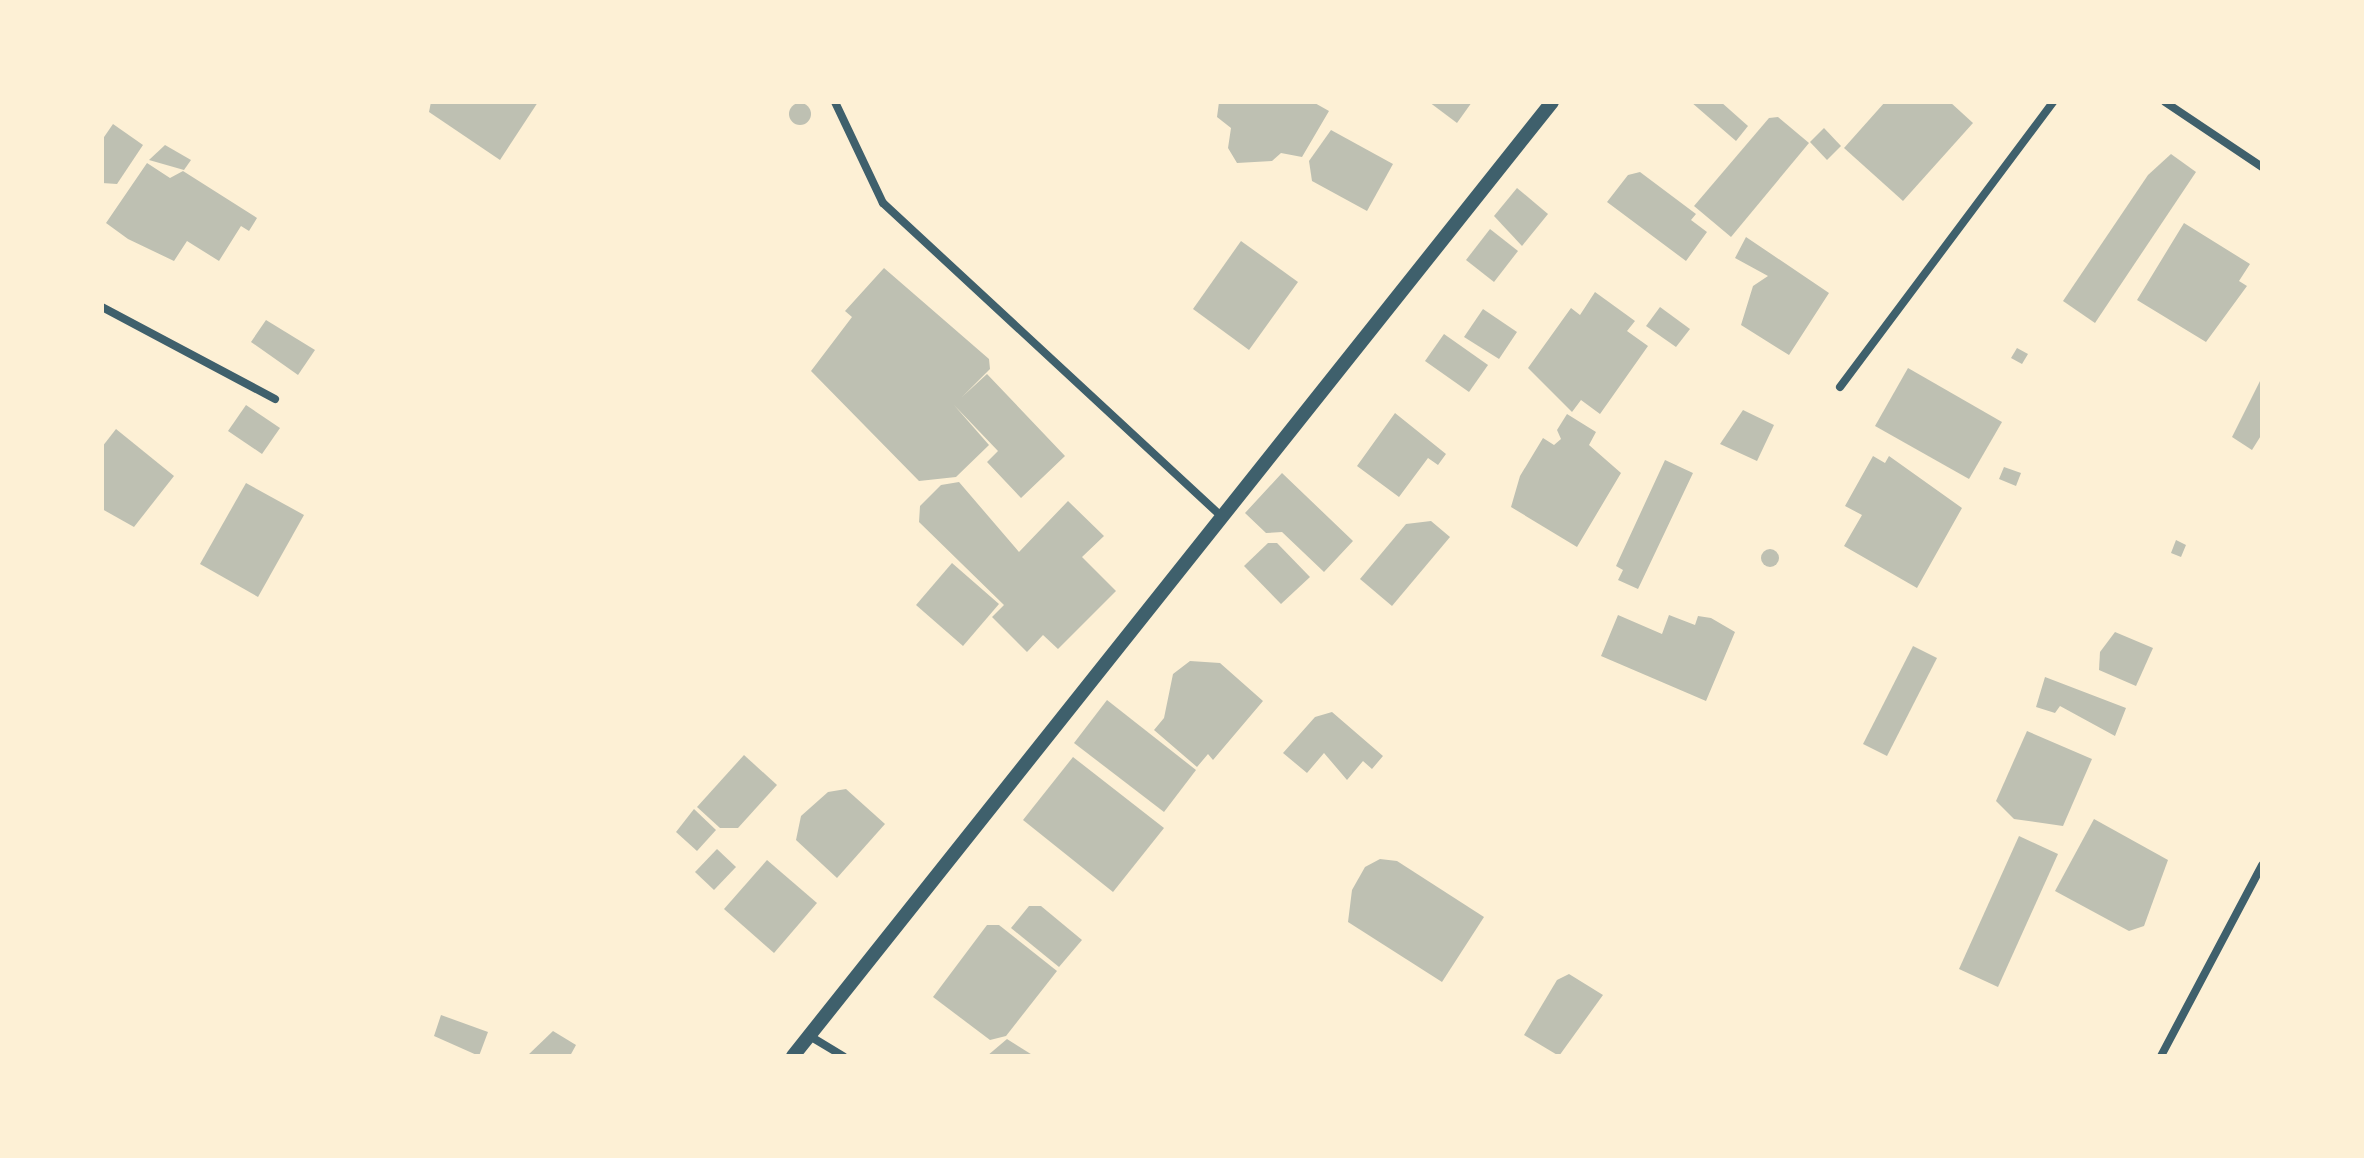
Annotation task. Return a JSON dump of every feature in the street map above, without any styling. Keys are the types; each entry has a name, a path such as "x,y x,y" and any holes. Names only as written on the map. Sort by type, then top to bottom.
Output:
{"street":[{"path":"835,102 883,203 1220,515"},
{"path":"793,1056 1220,515 1552,102"},
{"path":"1840,387 2053,102"},
{"path":"2165,102 2262,167"},
{"path":"102,307 275,399"},
{"path":"2161,1056 2262,865"},
{"path":"807,1035 843,1056"}],"building":[{"path":"431,102 538,102 500,160 429,112"},
{"path":"1219,102 1313,102 1329,111 1302,157 1281,153 1272,161 1237,163 1228,148 1231,128 1217,117"},
{"path":"1429,102 1472,102 1457,123"},
{"path":"1691,102 1721,102 1748,126 1736,141"},
{"path":"1885,102 1950,102 1973,123 1903,201 1844,148"},
{"path":"800,103 811,114 800,125 789,114"},
{"path":"1778,117 1809,143 1731,237 1694,206 1769,118"},
{"path":"113,124 143,145 117,184 102,183 102,140"},
{"path":"1824,128 1841,146 1827,160 1810,142"},
{"path":"1331,130 1393,164 1367,211 1312,181 1309,161"},
{"path":"165,145 191,160 184,170 149,160"},
{"path":"2171,154 2196,172 2095,323 2063,301 2148,175"},
{"path":"147,163 170,178 183,171 257,218 249,231 241,226 219,261 187,241 174,261 128,239 106,223"},
{"path":"1640,172 1696,214 1691,220 1707,232 1686,261 1607,202 1628,175"},
{"path":"1517,188 1548,214 1522,246 1494,216"},
{"path":"2184,223 2250,264 2239,281 2247,286 2206,342 2137,300"},
{"path":"1490,229 1518,251 1494,282 1466,260"},
{"path":"1746,237 1829,293 1789,355 1741,325 1753,286 1768,276 1735,258"},
{"path":"1241,241 1298,282 1249,350 1193,309"},
{"path":"884,268 989,359 990,369 962,397 987,374 1065,456 1021,498 987,462 998,451 954,405 989,445 956,477 919,481 811,371 852,317 845,311"},
{"path":"1595,292 1635,321 1627,331 1648,346 1600,414 1581,400 1572,412 1528,368 1571,308 1580,315"},
{"path":"1660,307 1690,329 1676,347 1646,326"},
{"path":"1483,309 1517,332 1499,359 1464,337"},
{"path":"266,320 315,350 298,375 251,342"},
{"path":"1444,334 1488,365 1469,392 1425,361"},
{"path":"2017,348 2028,354 2022,364 2011,358"},
{"path":"1908,368 2002,422 1969,479 1875,426"},
{"path":"2262,377 2262,434 2252,450 2232,437"},
{"path":"246,405 280,428 262,454 228,431"},
{"path":"1743,410 1774,425 1757,461 1720,444"},
{"path":"1395,413 1446,454 1438,465 1428,458 1399,497 1357,466"},
{"path":"1567,414 1596,432 1589,445 1621,473 1577,547 1511,507 1520,476 1543,438 1554,445 1561,439 1557,430"},
{"path":"116,429 174,476 134,527 102,509 102,447"},
{"path":"1873,456 1885,463 1889,456 1962,508 1917,588 1844,546 1862,515 1845,506"},
{"path":"1665,460 1693,473 1638,589 1618,580 1623,570 1616,566"},
{"path":"2004,467 2021,473 2016,486 1999,479"},
{"path":"1282,473 1353,541 1324,572 1282,532 1266,533 1245,513"},
{"path":"959,482 1019,552 1068,501 1104,536 1082,557 1116,591 1058,649 1043,635 1027,652 992,617 1004,605 919,522 920,506 941,485"},
{"path":"246,483 304,515 258,597 200,564"},
{"path":"1431,521 1450,537 1392,606 1360,579 1406,524"},
{"path":"2176,540 2186,545 2181,557 2171,553"},
{"path":"1268,543 1277,543 1310,577 1281,604 1244,566"},
{"path":"1770,549 1779,558 1770,567 1761,558"},
{"path":"952,563 999,604 963,646 916,605"},
{"path":"1618,615 1662,634 1669,615 1695,625 1698,616 1711,618 1735,632 1706,701 1601,656"},
{"path":"2115,632 2153,648 2136,686 2099,670 2100,652"},
{"path":"1913,646 1937,658 1887,756 1863,744"},
{"path":"1190,661 1220,663 1263,701 1213,760 1208,754 1197,767 1154,730 1164,718 1173,674"},
{"path":"2045,677 2126,708 2115,736 2060,706 2055,713 2036,707"},
{"path":"1107,700 1196,770 1164,812 1074,743"},
{"path":"1332,712 1383,756 1372,769 1363,761 1347,780 1324,753 1307,773 1283,753 1315,717"},
{"path":"2027,731 2092,759 2063,826 2014,819 1996,801"},
{"path":"744,755 777,785 738,828 720,828 697,807"},
{"path":"1073,757 1164,828 1113,892 1023,820"},
{"path":"846,789 885,824 837,878 796,840 801,816 828,792"},
{"path":"694,809 716,830 697,851 676,832"},
{"path":"2094,819 2168,860 2144,926 2129,931 2055,891"},
{"path":"2019,836 2058,854 1998,987 1959,969"},
{"path":"717,849 736,867 714,890 695,872"},
{"path":"1380,859 1397,861 1484,917 1442,982 1348,922 1352,890 1365,867"},
{"path":"767,860 817,903 774,953 724,909"},
{"path":"1029,906 1041,906 1082,940 1059,967 1011,928"},
{"path":"987,925 999,925 1057,971 1006,1036 990,1040 933,997"},
{"path":"1569,974 1603,995 1559,1056 1524,1035 1557,980"},
{"path":"441,1015 488,1032 479,1056 434,1036"},
{"path":"553,1031 576,1045 570,1056 527,1056"},
{"path":"1007,1039 1034,1056 987,1056"}]}
